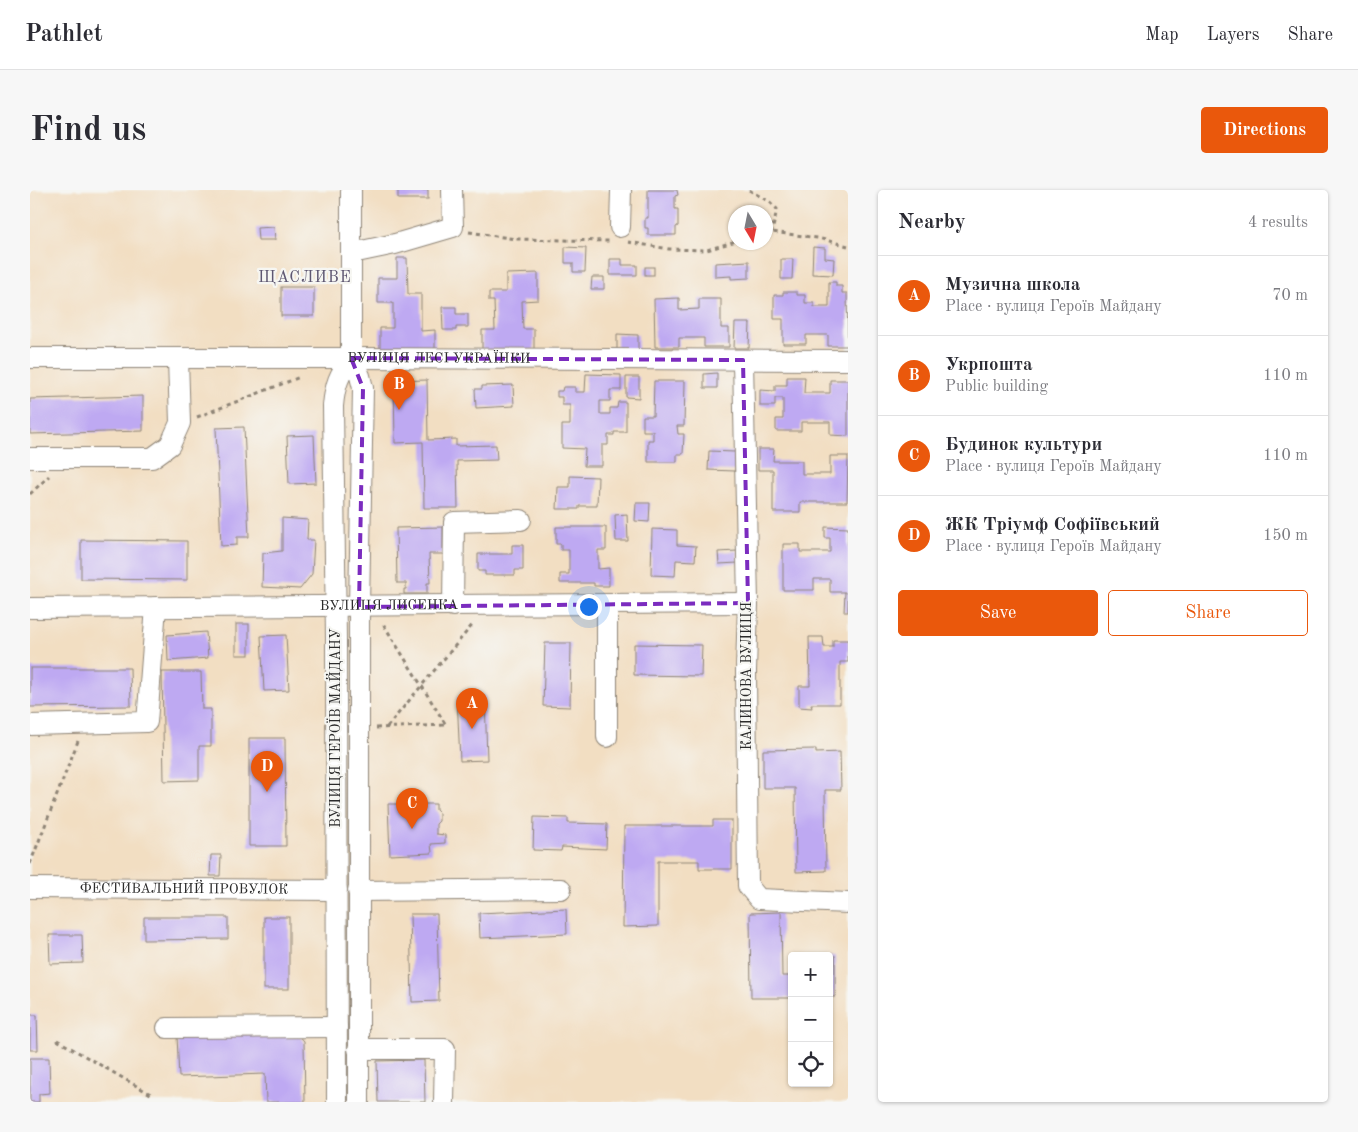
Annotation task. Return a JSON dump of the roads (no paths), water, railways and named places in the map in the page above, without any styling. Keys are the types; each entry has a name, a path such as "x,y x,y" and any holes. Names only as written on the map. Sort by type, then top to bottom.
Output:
{"street":[{"name":"ВУЛИЦЯ ГЕРОЇВ МАЙДАНУ","path":"351,190 351,358 360,376 362,388 359,606 359,1102"},
{"path":"352,254 453,227 452,190"},
{"path":"620,237 621,190"},
{"name":"ВУЛИЦЯ ЛЕСІ УКРАЇНКИ","path":"30,358 848,360"},
{"name":"ВУЛИЦЯ ГЕРОЇВ МАЙДАНУ","path":"337,1102 336,607 333,406 339,375 351,358"},
{"path":"30,458 152,458 170,444 180,423 178,359"},
{"name":"КАЛИНОВА ВУЛИЦЯ","path":"743,360 748,603 746,672 748,886 759,899 848,903"},
{"path":"453,606 454,522 521,520"},
{"name":"ВУЛИЦЯ ЛИСЕНКА","path":"30,608 748,603"},
{"path":"607,605 607,737"},
{"path":"30,725 148,722 156,607"},
{"name":"ФЕСТИВАЛЬНИЙ ПРОВУЛОК","path":"30,888 337,890"},
{"path":"358,891 561,889"},
{"path":"167,1028 337,1027"},
{"path":"358,1049 445,1049 444,1102"}],"place":[{"name":"Укрпошта","path":"399,410"},
{"name":"Музична школа","path":"472,729"},
{"name":"ЖК Тріумф Софіївський","path":"267,792"},
{"name":"Будинок культури","path":"412,829"}],"district":[{"name":"ЩАСЛИВЕ","path":"305,278"}]}
